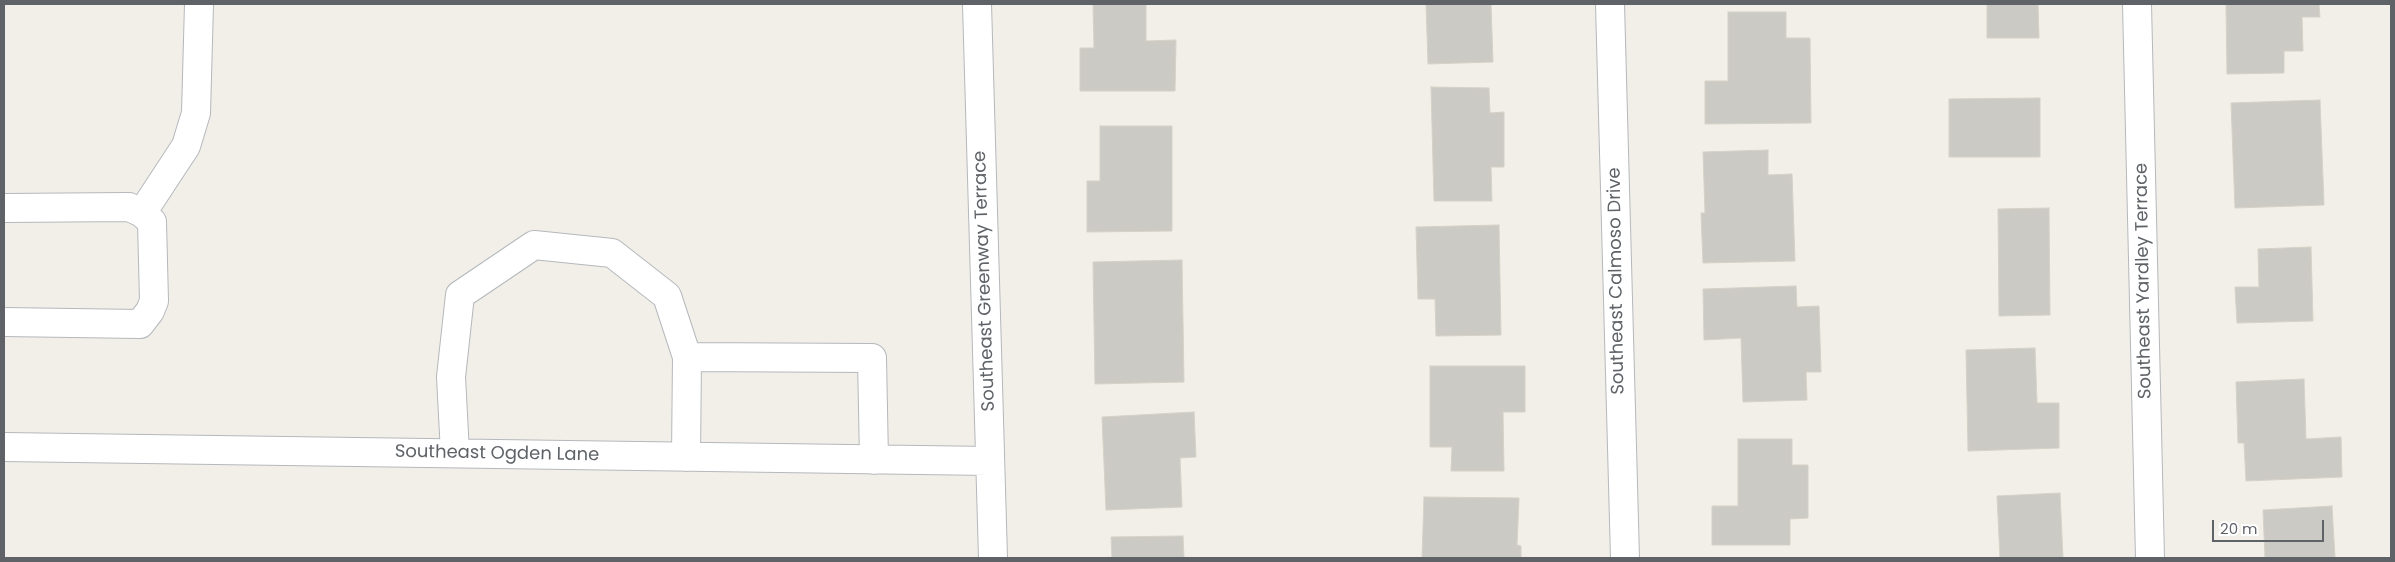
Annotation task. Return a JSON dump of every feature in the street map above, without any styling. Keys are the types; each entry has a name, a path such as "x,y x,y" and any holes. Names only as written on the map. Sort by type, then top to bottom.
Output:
{"street":[{"path":"142,212 186,146 196,113 199,4"},
{"name":"Southeast Greenway Terrace","path":"977,4 993,558"},
{"name":"Southeast Calmoso Drive","path":"1610,4 1625,558"},
{"name":"Southeast Yardley Terrace","path":"2138,4 2150,558"},
{"path":"4,208 129,207 142,212 152,222 154,301 150,311 140,324 4,322"},
{"path":"455,453 451,377 460,295 534,245 612,253 667,296 687,356 686,457"},
{"path":"687,356 872,358 874,460"},
{"name":"Southeast Ogden Lane","path":"4,447 990,461"}],"building":[{"path":"1093,4 1146,4 1146,41 1176,40 1175,91 1080,91 1080,48 1094,48"},
{"path":"1426,4 1491,4 1493,62 1428,64"},
{"path":"1987,4 2038,4 2039,38 1987,38"},
{"path":"2226,4 2319,4 2320,17 2302,17 2303,51 2284,51 2284,73 2227,74"},
{"path":"1728,12 1786,12 1786,38 1810,38 1811,123 1705,124 1705,81 1728,81"},
{"path":"1431,87 1489,88 1490,113 1504,112 1504,167 1491,167 1492,201 1434,201"},
{"path":"2040,98 2040,157 1949,157 1949,99"},
{"path":"2320,100 2324,205 2235,208 2231,103"},
{"path":"1100,126 1172,126 1172,231 1087,232 1087,181 1100,181"},
{"path":"1768,150 1768,175 1792,174 1795,261 1703,263 1701,213 1705,213 1703,152"},
{"path":"2049,208 2050,315 1999,316 1998,209"},
{"path":"1499,225 1501,335 1436,336 1435,299 1418,299 1416,227"},
{"path":"2311,247 2313,321 2237,323 2235,287 2259,287 2258,249"},
{"path":"1182,260 1184,382 1095,384 1093,262"},
{"path":"1796,286 1797,307 1819,306 1821,372 1806,372 1807,400 1743,402 1741,338 1704,340 1703,289"},
{"path":"2035,348 2037,403 2059,403 2059,448 1968,451 1966,350"},
{"path":"1430,366 1525,366 1525,412 1503,412 1504,471 1451,471 1452,447 1430,447"},
{"path":"2304,379 2306,439 2341,437 2342,477 2246,481 2244,443 2238,443 2236,382"},
{"path":"1194,412 1196,457 1180,458 1182,507 1106,510 1102,417"},
{"path":"1738,439 1792,439 1792,465 1808,465 1808,518 1790,519 1790,545 1712,545 1712,506 1738,506"},
{"path":"2060,493 2063,558 2000,558 1997,496"},
{"path":"1424,497 1519,498 1517,545 1521,546 1521,558 1422,558"},
{"path":"2332,506 2335,558 2265,558 2263,510"},
{"path":"1183,536 1184,558 1112,558 1111,537"}]}
